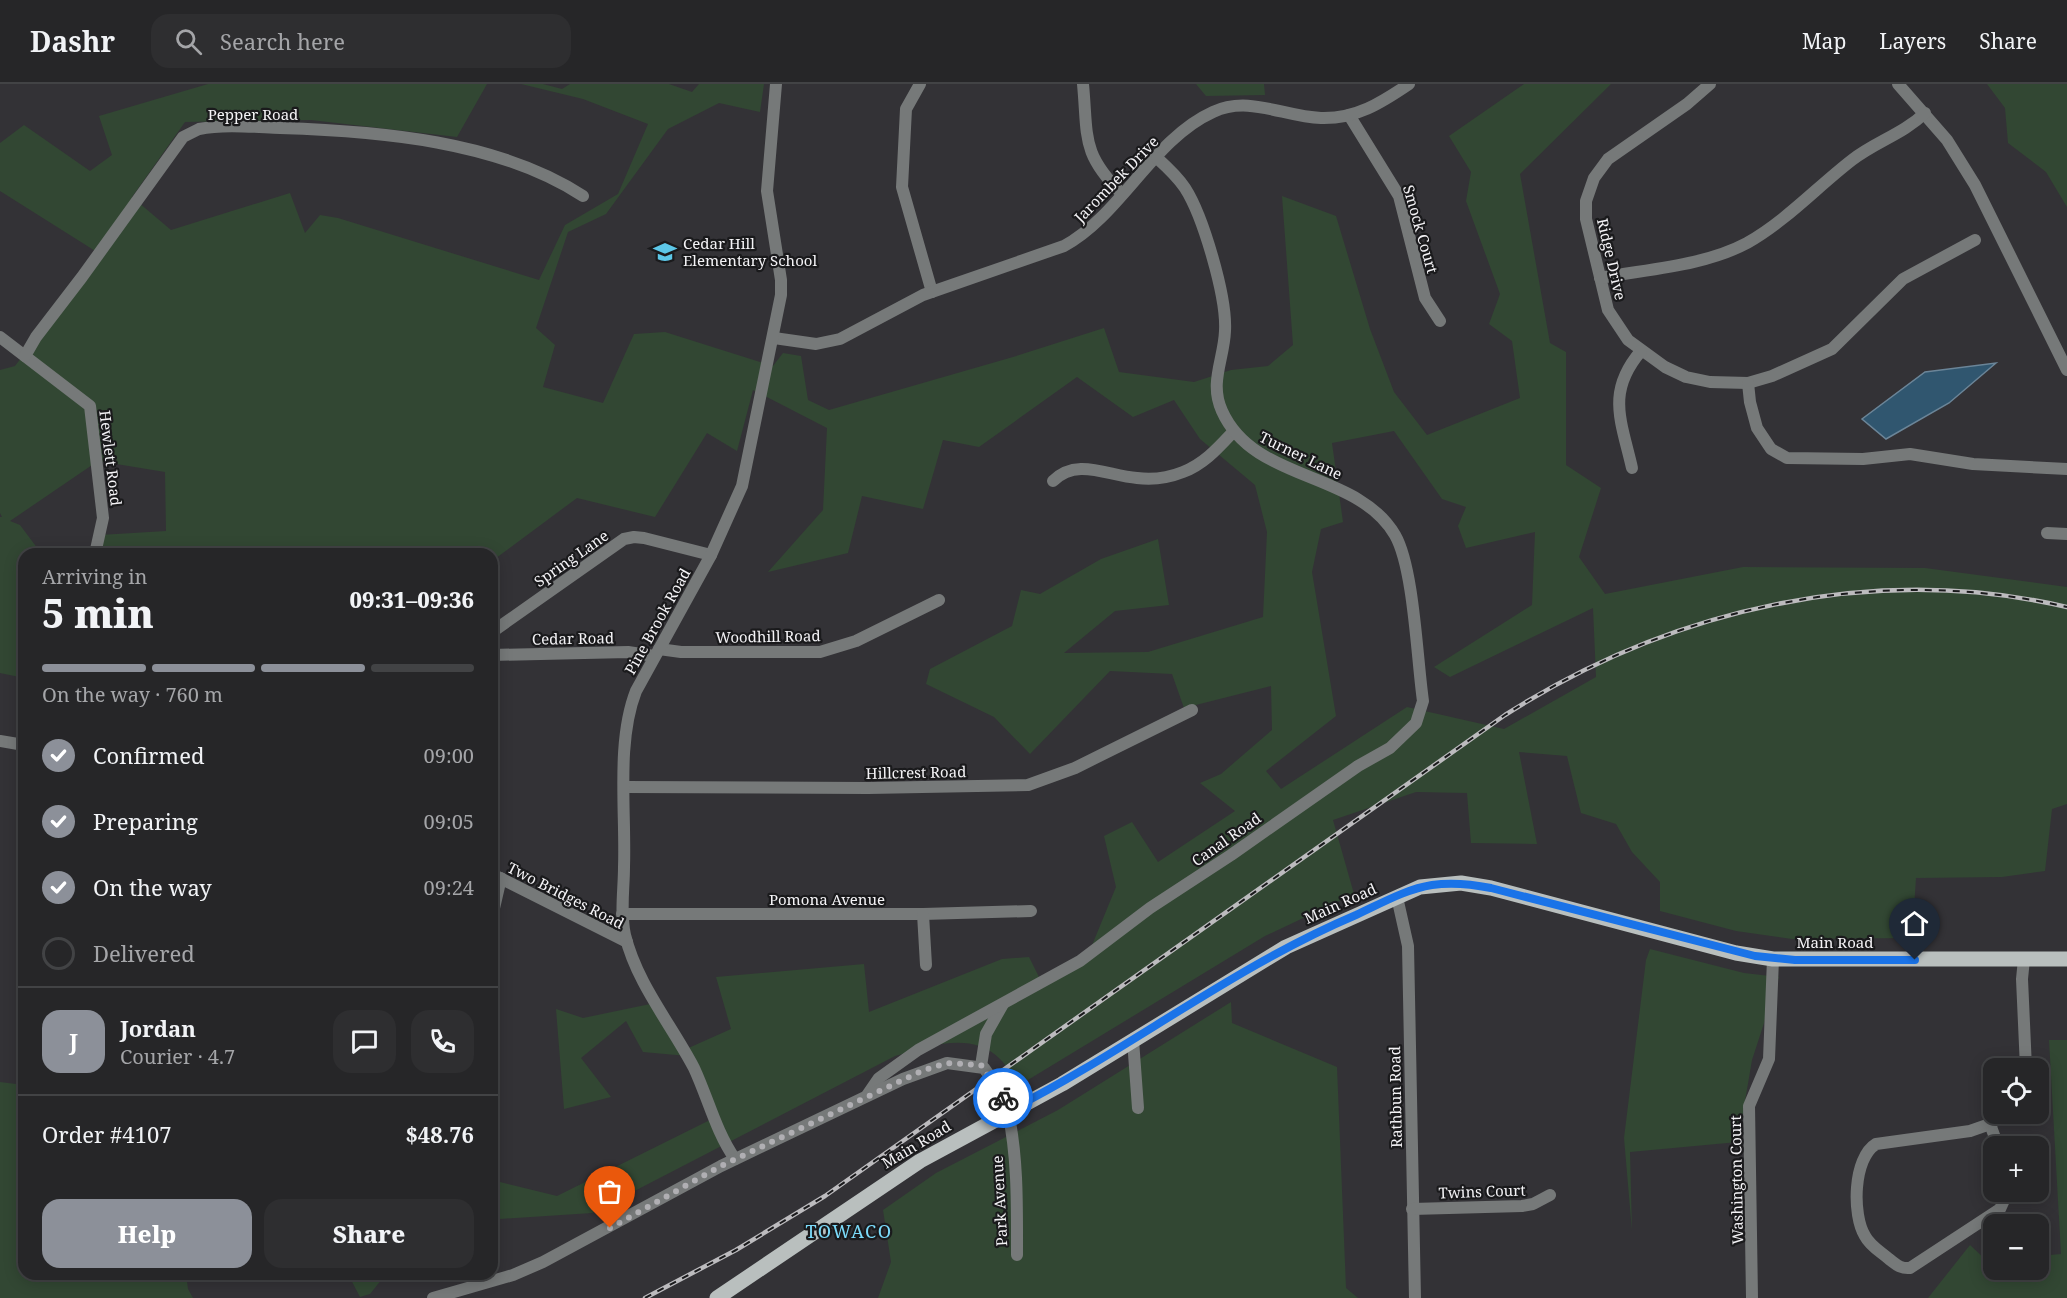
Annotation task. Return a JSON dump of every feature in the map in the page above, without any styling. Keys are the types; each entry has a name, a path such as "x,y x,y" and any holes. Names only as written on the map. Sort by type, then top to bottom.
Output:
{"main road":[{"name":"Main Road","path":"718,1298 920,1161 1008,1111 1062,1084 1286,947 1420,887 1461,883 1533,898 1736,953 1773,959 2067,958"}],"street":[{"name":"Pine Brook Road","path":"735,1159 726,1145 692,1065 641,977 627,942 622,914 625,787 628,714 636,691 711,555 741,486 774,338 781,280 768,207 767,184 776,84"},
{"path":"920,84 906,109 902,187 932,292"},
{"path":"1083,84 1092,156 1104,176 1122,194"},
{"name":"Jarombek Drive","path":"774,338 816,344 840,339 890,311 932,292 1064,246 1084,233 1197,120 1224,107 1248,105 1319,118 1349,115 1377,105 1408,84"},
{"name":"Ridge Drive","path":"1710,84 1673,114 1617,151 1594,178 1586,201 1586,213 1600,278 1614,321 1641,351 1686,377 1710,382 1748,383 1772,376 1832,349 1903,279 1975,240"},
{"path":"1898,84 1947,140 1975,185 2067,370"},
{"path":"1600,278 1707,258 1746,244 1776,224 1853,159 1896,136 1925,113"},
{"name":"Smock Court","path":"1349,115 1399,196 1425,298 1440,321"},
{"name":"Pepper Road","path":"25,356 36,337 109,241 169,156 183,138 199,129 313,129 446,144 531,167 557,179 583,196"},
{"name":"Turner Lane","path":"1157,158 1178,178 1191,198 1224,302 1225,332 1215,384 1220,408 1233,432 1248,446 1268,458 1363,502 1389,527 1404,559 1419,670"},
{"name":"Hewlett Road","path":"0,338 90,406 103,518 96,548"},
{"path":"1632,468 1618,394 1625,371 1641,351"},
{"path":"1748,383 1757,428 1771,449 1787,458 1863,459 1910,454 1972,464 2067,469"},
{"path":"1053,481 1063,471 1076,468 1135,478 1171,476 1203,462 1233,432"},
{"path":"2047,532 2067,534"},
{"name":"Spring Lane","path":"498,628 624,539 644,538 711,555"},
{"name":"Woodhill Road","path":"657,653 820,652 856,641 939,600"},
{"name":"Cedar Road","path":"498,655 657,653"},
{"name":"Canal Road","path":"868,1094 879,1078 918,1050 1080,962 1150,908 1231,855 1358,766 1389,748 1416,723 1421,714 1423,701 1419,670"},
{"name":"Hillcrest Road","path":"625,787 868,788 1028,784 1075,768 1192,710"},
{"path":"0,741 18,744"},
{"name":"Two Bridges Road","path":"498,877 627,942"},
{"name":"Rathbun Road","path":"1396,897 1408,946 1415,1298"},
{"name":"Pomona Avenue","path":"622,914 923,914 1031,911"},
{"path":"923,914 926,965"},
{"name":"Washington Court","path":"1752,1298 1749,1106 1769,1059 1773,959"},
{"path":"2024,959 2022,979 2026,1058"},
{"path":"1003,1003 986,1034 981,1065 1000,1092 1008,1111"},
{"path":"1133,1040 1138,1108"},
{"path":"498,1279 543,1262 735,1159 868,1094 924,1070 947,1063 981,1065"},
{"name":"Park Avenue","path":"1008,1111 1015,1173 1017,1255"},
{"path":"1994,1136 1990,1124 1970,1131 1882,1142 1871,1147 1863,1156 1858,1173 1860,1224 1872,1245 1898,1267 1910,1268 2000,1209 2003,1202"},
{"name":"Twins Court","path":"1412,1209 1522,1206 1533,1204 1550,1195"},
{"path":"433,1298 496,1280"}],"green space":[{"path":"208,84 487,84 457,137 311,120 185,122 132,197 171,230 290,193 305,233 320,215 338,218 539,280 565,225 618,194 648,124 583,99 521,84 543,84 562,89 570,84 669,84 692,92 699,84 764,84 760,112 719,103 668,129 606,214 568,232 536,328 555,345 543,387 603,403 634,334 665,332 773,366 783,353 801,356 808,400 829,410 1104,328 1119,372 1194,382 1231,370 1268,366 1293,345 1282,196 1336,216 1370,329 1394,392 1427,435 1520,398 1512,341 1489,324 1500,294 1466,201 1471,172 1449,136 1524,84 1611,84 1520,174 1550,343 1566,352 1566,465 1601,488 1579,557 1605,594 1743,567 1925,568 2067,587 2067,804 2052,809 2045,871 2002,877 1916,878 1912,938 1792,939 1736,931 1660,911 1660,882 1632,852 1616,824 1581,813 1567,756 1519,752 1537,844 1471,843 1467,793 1416,792 1333,820 1354,894 1265,936 1018,1086 1000,1059 989,1050 963,1043 935,1045 895,1056 592,1213 500,1219 498,1218 498,1181 557,1196 718,1116 687,1056 643,1052 626,1021 581,1058 611,1097 564,1109 556,1009 583,1018 655,1003 684,1050 731,1029 716,977 864,964 869,1012 1002,959 1029,957 1041,981 1088,955 1116,887 1104,836 1132,822 1158,862 1235,811 1200,783 1221,774 1272,730 1271,686 1184,708 1172,674 1110,671 1030,754 994,717 926,684 930,669 1012,626 1021,590 1040,594 1101,559 1158,539 1169,605 1115,611 1064,653 1148,652 1263,617 1267,532 1255,485 1200,439 1174,400 1133,417 1077,377 979,447 943,440 923,509 862,496 848,553 768,572 823,510 827,428 753,390 737,451 707,433 655,517 577,498 498,557 498,548 93,548 100,535 166,531 165,472 98,461 10,521 20,525 37,548 18,548 18,677 0,673 0,517 2,517 0,513 0,370 15,366 100,254 0,191 0,143 24,125 90,171 112,155 99,116","holes":["1394,431 1442,499 1466,507 1458,526 1466,548 1535,532 1532,605 1434,667 1450,677 1593,608 1596,677 1504,729 1407,707 1281,789 1266,771 1336,716 1312,572 1321,529 1343,522 1332,443"]},
{"path":"1196,84 1264,84 1265,95 1206,96"},
{"path":"1987,84 2067,84 2067,207 2046,172 2008,143 2005,108"},
{"path":"1650,949 1744,973 1779,977 1752,1060 1738,1142 1630,1152 1632,1231 1624,1138 1646,960"},
{"path":"1231,1002 1232,1023 1337,1067 1346,1288 1358,1298 878,1298 891,1262 883,1210 936,1173 1058,1110"},
{"path":"2049,1040 2067,1040 2067,1298 1928,1298 1970,1245 1983,1257 1983,1280 2049,1280 2049,1255 2061,1254"},
{"path":"0,1082 18,1084 18,1280 187,1280 193,1298 0,1298"},
{"path":"351,1280 381,1280 370,1294 360,1297"}],"water":[{"path":"1996,363 1949,403 1886,439 1862,419 1925,372"}],"railway":[{"path":"645,1298 736,1250 825,1196 1505,715 1569,678 1636,647 1705,622 1775,604 1848,593 1921,590 1994,594 2067,607"}],"way so far":[{"path":"610,1228 721,1166 868,1094 924,1070 947,1063 981,1065 1003,1098"}],"place":[{"name":"Cedar Hill Elementary School","path":"665,252"}],"district":[{"name":"TOWACO","path":"849,1231"}],"route":[{"path":"1003,1098 1008,1111 1062,1084 1286,947 1396,897 1420,887 1432,885 1461,883 1491,888 1736,953 1755,956 1795,960 1915,960"}]}
